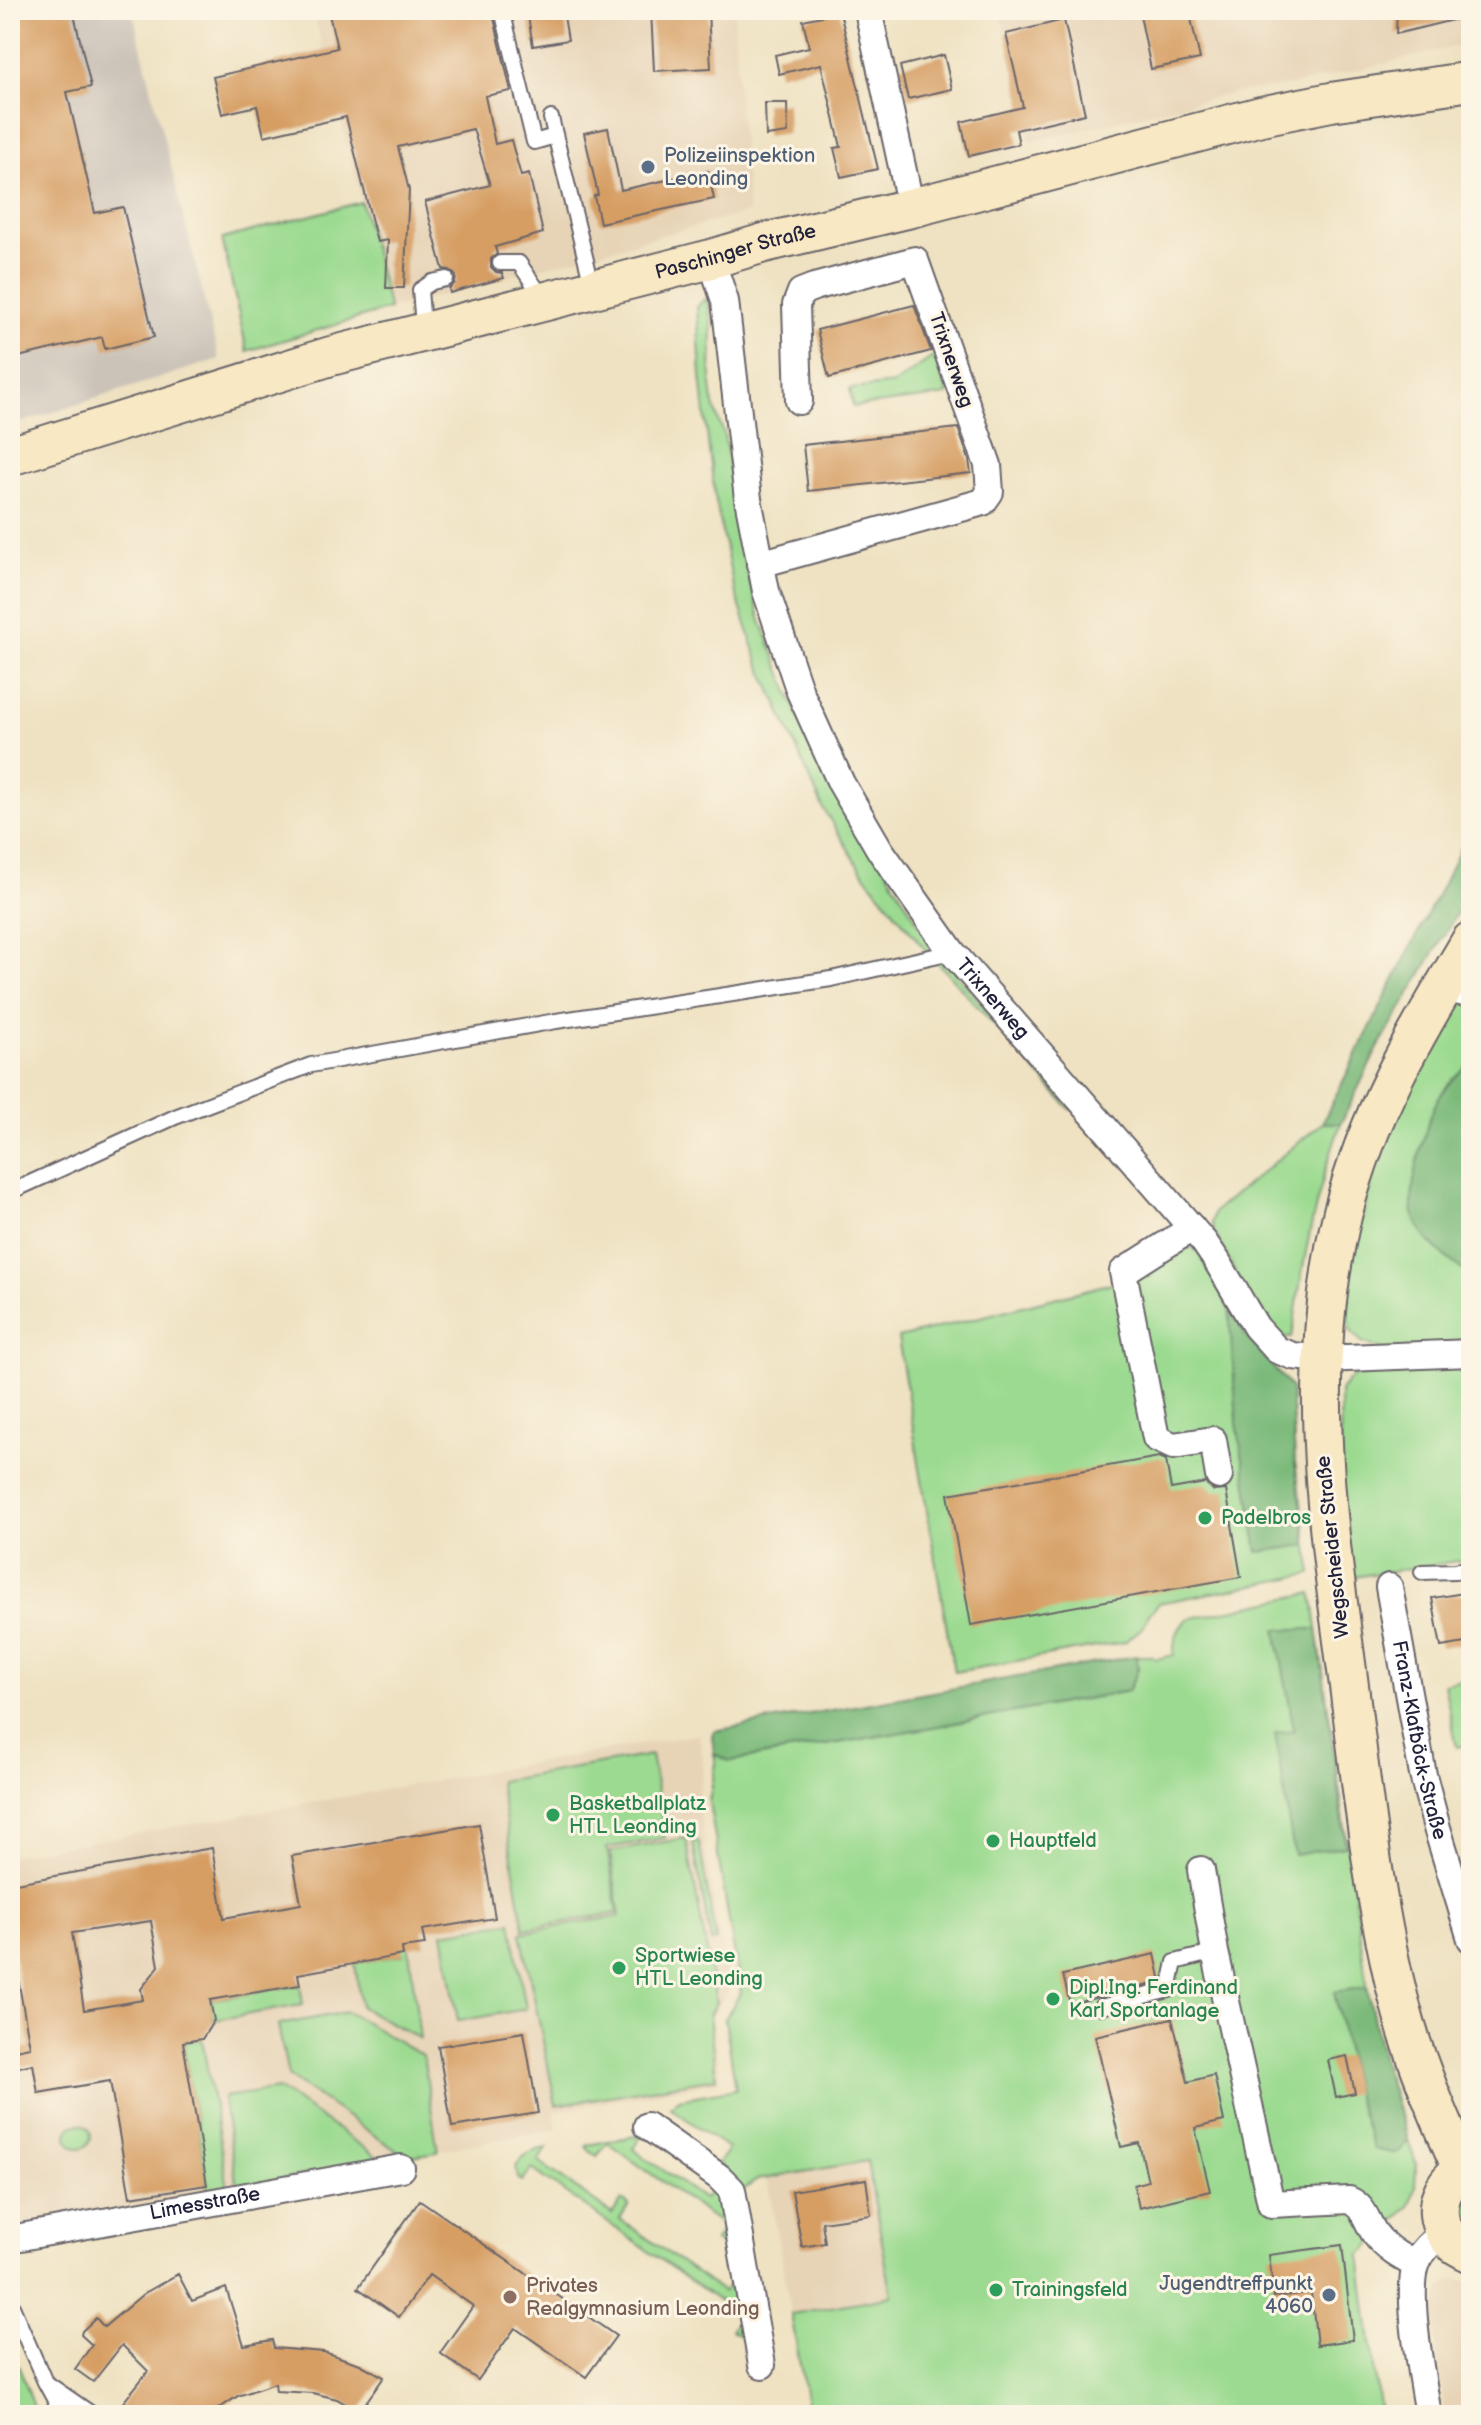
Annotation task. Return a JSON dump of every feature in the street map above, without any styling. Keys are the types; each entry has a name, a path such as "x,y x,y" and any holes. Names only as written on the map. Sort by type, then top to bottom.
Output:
{"street":[{"path":"868,10 911,208"},
{"name":"Paschinger Straße","path":"10,456 331,356 764,243 911,208 1261,116 1471,81"},
{"name":"Trixnerweg","path":"711,259 725,301 748,499 760,564 786,658 841,783 880,850 952,952 1192,1228 1217,1261 1264,1337 1277,1350 1293,1356 1322,1359 1471,1353"},
{"name":"Trixnerweg","path":"760,564 983,502 990,492 988,465 915,260 801,292 796,305 799,401"},
{"name":"Wegscheider Straße","path":"1458,2243 1440,2221 1439,2207 1442,2191 1452,2177 1466,2168 1427,2086 1406,2025 1381,1915 1331,1552 1323,1464 1322,1359 1334,1255 1359,1159 1384,1096 1414,1037 1456,995 1471,941"},
{"path":"1192,1228 1123,1272 1156,1438 1173,1446 1213,1440 1219,1476"},
{"name":"Franz-Klafböck-Straße","path":"1389,1587 1423,1775 1471,1939"},
{"path":"1201,1870 1215,1952 1271,2204 1349,2200 1359,2204 1377,2237 1388,2248 1416,2265"},
{"path":"647,2126 719,2177 732,2190 762,2365"},
{"name":"Limesstraße","path":"10,2239 401,2168"},
{"path":"1428,2415 1413,2293 1416,2265 1423,2250 1433,2241 1458,2243"}],"lane":[{"path":"502,10 534,142 555,136"},
{"path":"551,118 594,289"},
{"path":"500,263 519,263 545,302"},
{"path":"426,331 420,290 432,282 446,279"},
{"path":"10,1192 175,1117 311,1065 556,1021 831,979 952,952"},
{"path":"1422,1572 1471,1568"},
{"path":"1101,2007 1169,1990 1175,1962 1215,1952"},
{"path":"10,2302 63,2415"},
{"path":"45,2382 93,2415"}],"shaded area":[{"path":"10,10 132,10 219,359 10,426"},
{"path":"313,10 734,10 749,212 389,309"},
{"path":"1000,10 1471,10 1471,43 1293,85 1234,93 1030,142"},
{"path":"699,1734 704,1766 698,1802 729,1990 711,2016 720,2068 717,2082 554,2112 557,2129 10,2228 10,1856"},
{"path":"866,2160 892,2297 791,2314 767,2178"},
{"path":"1454,2280 1471,2283 1471,2415 1445,2415 1435,2339 1435,2310 1443,2286"}],"green space":[{"path":"361,202 389,309 247,351 222,239"},
{"path":"705,298 711,328 712,398 724,434 745,564 761,621 807,738 929,941 1071,1110 919,942 861,870 823,808 758,661 734,588 716,503 701,376 697,307"},
{"path":"934,356 948,395 853,407 850,389 894,384"},
{"path":"1471,828 1471,889 1377,1050 1341,1123 1322,1123"},
{"path":"1471,967 1471,1346 1383,1350 1362,1342 1351,1331 1344,1314 1354,1248 1381,1148 1396,1108"},
{"path":"1471,1063 1471,1276 1429,1241 1417,1223 1412,1202 1420,1152 1430,1118 1441,1094"},
{"path":"1322,1123 1341,1123 1310,1229 1292,1338 1282,1338 1257,1314 1214,1232 1212,1222 1214,1212"},
{"path":"1191,1247 1198,1252 1246,1336 1291,1388 1295,1463 1312,1574 1159,1603 1143,1627 1125,1642 954,1672 898,1338 1136,1277 1183,1248"},
{"path":"1229,1308 1246,1336 1291,1388 1295,1463 1307,1545 1258,1552 1237,1423"},
{"path":"1471,1360 1471,1559 1347,1578 1342,1543 1340,1391 1353,1377 1371,1369"},
{"name":"Dipl.Ing. Ferdinand Karl Sportanlage","path":"1312,1593 1370,2006 1382,2061 1416,2164 1410,2205 1360,2255 1380,2415 809,2415 791,2314 892,2296 867,2161 757,2180 742,2191 718,2163 728,2149 670,2107 679,2099 736,2089 725,2019 741,1992 709,1802 716,1763 714,1754 731,1761 1128,1691 1138,1669 1136,1656 1156,1659 1174,1655 1176,1636 1187,1619"},
{"path":"1276,1629 1317,1629 1346,1846 1294,1855 1275,1733 1294,1730"},
{"path":"1136,1656 1138,1669 1128,1691 730,1761 714,1754 714,1731"},
{"path":"1471,1678 1471,1744 1457,1747 1444,1684"},
{"name":"Basketballplatz HTL Leonding","path":"651,1755 665,1838 607,1848 618,1913 524,1929 499,1781"},
{"name":"Sportwiese HTL Leonding","path":"686,1838 716,2002 709,2016 716,2078 556,2105 521,1933 620,1916 610,1852"},
{"path":"699,1842 716,1941 711,1942 693,1843"},
{"path":"511,1922 526,2009 458,2021 443,1933"},
{"path":"407,1932 420,2039 361,2007 355,1963 403,1955 399,1933"},
{"path":"300,1985 303,2005 214,2020 210,2000"},
{"path":"1367,1987 1382,2061 1408,2141 1396,2154 1373,2149 1355,2093 1334,1992"},
{"path":"347,2012 423,2056 438,2152 406,2157 288,2076 278,2025"},
{"path":"202,2039 228,2188 208,2192 183,2042"},
{"path":"279,2089 383,2161 237,2187 223,2097"},
{"path":"79,2124 88,2127 91,2136 88,2145 79,2148 70,2145 67,2136 70,2127"},
{"path":"642,2135 633,2149 704,2199 714,2186 721,2194 730,2250 715,2241 725,2227 608,2143 597,2156 586,2147"},
{"path":"547,2148 538,2161 612,2214 622,2200 629,2205 620,2219 723,2292 733,2279 738,2285 745,2338 731,2330 740,2316 532,2169 522,2182 516,2167 529,2153"},
{"path":"1471,2185 1471,2235 1458,2221 1457,2201"},
{"path":"19,2366 37,2415 10,2415 10,2369"}],"building":[{"path":"10,10 73,10 91,87 67,92 95,213 123,207 154,337 105,349 102,337 10,359"},
{"path":"328,10 492,10 511,91 485,96 495,144 511,140 521,176 529,174 543,233 495,247 497,254 491,259 491,267 502,273 504,278 450,293 456,276 450,270 443,269 425,202 490,185 473,129 398,147 409,190 404,288 386,288 388,240 377,242 346,117 264,136 257,106 222,114 213,77 337,48"},
{"path":"527,10 563,10 568,40 533,46"},
{"path":"651,10 708,10 711,68 654,71"},
{"path":"1139,10 1189,10 1200,59 1151,69"},
{"path":"1397,10 1464,10 1465,17 1396,34"},
{"path":"840,12 878,169 841,177 834,148 841,147 821,64 779,74 775,55 809,47 803,20"},
{"path":"1064,20 1085,114 1016,130 1019,144 969,156 961,122 1023,107 1006,34"},
{"path":"944,55 952,89 908,99 900,66"},
{"path":"765,103 787,103 788,133 766,136"},
{"path":"608,128 621,190 708,171 714,199 600,223 594,196 598,195 584,133"},
{"path":"914,305 931,351 829,378 817,330"},
{"path":"958,428 971,473 808,491 803,445"},
{"path":"1159,1457 1166,1460 1171,1489 1205,1483 1214,1491 1226,1490 1241,1577 971,1625 948,1494"},
{"path":"1471,1592 1471,1642 1441,1647 1432,1598"},
{"path":"479,1824 495,1918 422,1930 425,1945 402,1948 403,1955 298,1974 300,1985 210,2000 214,2020 202,2039 183,2042 207,2185 130,2197 110,2081 38,2093 33,2064 10,2069 10,2051 30,2047 10,1933 10,1884 212,1848 224,1918 301,1904 292,1856","holes":["151,1921 159,1966 141,1989 143,2000 84,2010 72,1933"]},
{"path":"1155,1954 1161,1982 1070,2004 1063,1975"},
{"path":"1172,2018 1188,2082 1214,2075 1224,2121 1195,2128 1210,2191 1139,2208 1134,2185 1148,2181 1139,2143 1121,2147 1095,2036"},
{"path":"524,2032 538,2113 452,2127 438,2046"},
{"path":"1347,2056 1355,2093 1336,2097 1328,2060"},
{"path":"866,2179 871,2215 822,2222 825,2243 802,2247 792,2191"},
{"name":"Privates Realgymnasium Leonding","path":"420,2200 616,2336 586,2377 515,2328 478,2380 440,2353 473,2306 429,2275 399,2317 358,2288"},
{"name":"Jugendtreffpunkt 4060","path":"1342,2245 1353,2340 1317,2345 1311,2293 1274,2297 1269,2255"},
{"path":"178,2274 192,2301 226,2288 244,2345 272,2340 274,2348 324,2352 360,2364 384,2377 359,2412 337,2399 313,2393 276,2391 275,2383 238,2396 209,2415 129,2415 118,2409 148,2371 122,2345 93,2382 75,2369 92,2345 81,2335 82,2331 96,2318 104,2327 143,2294"}],"place":[{"name":"Polizeiinspektion Leonding","path":"648,167"},
{"name":"Padelbros","path":"1205,1518"},
{"name":"Basketballplatz HTL Leonding","path":"553,1815"},
{"name":"Hauptfeld","path":"993,1841"},
{"name":"Sportwiese HTL Leonding","path":"619,1968"},
{"name":"Dipl.Ing. Ferdinand Karl Sportanlage","path":"1053,1999"},
{"name":"Trainingsfeld","path":"996,2290"},
{"name":"Jugendtreffpunkt 4060","path":"1329,2295"},
{"name":"Privates Realgymnasium Leonding","path":"510,2297"}]}
